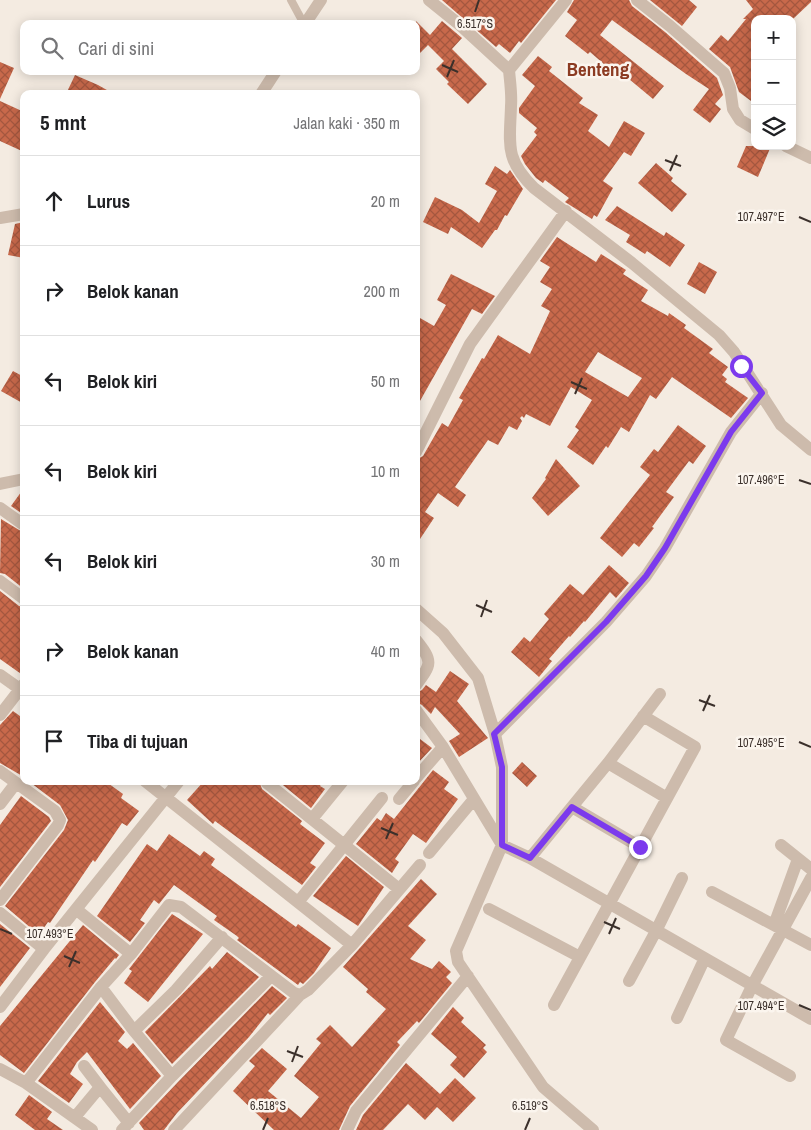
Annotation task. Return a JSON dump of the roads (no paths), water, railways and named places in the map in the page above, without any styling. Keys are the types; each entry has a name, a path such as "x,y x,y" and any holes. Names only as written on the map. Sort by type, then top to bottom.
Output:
{"street":[{"path":"307,20 321,0"},
{"path":"429,0 460,25 509,70"},
{"path":"566,0 509,70 511,103 509,143 520,175 534,188 632,263 719,335 734,352 741,366 762,393 781,425 811,450"},
{"path":"637,0 724,73 730,88 733,109 740,120 751,127"},
{"path":"264,90 273,75"},
{"path":"794,150 811,158"},
{"path":"420,444 470,344 566,211"},
{"path":"0,218 20,215"},
{"path":"494,734 606,622 646,576 665,548 731,432 762,393"},
{"path":"0,484 20,480"},
{"path":"0,508 20,522"},
{"path":"0,581 20,596"},
{"path":"420,612 444,633 478,678 502,767 502,845 456,951 458,962 543,1086 579,1126 593,1130"},
{"path":"420,645 427,654 429,662 420,680"},
{"path":"0,675 20,688"},
{"path":"0,715 20,691"},
{"path":"530,858 608,763 660,694"},
{"path":"420,715 443,747 502,845 530,858 704,960 811,1019"},
{"path":"554,1005 696,747 644,716"},
{"path":"420,774 443,747"},
{"path":"608,763 667,798"},
{"path":"0,771 55,811 60,820 0,900"},
{"path":"0,804 16,783"},
{"path":"150,785 352,944"},
{"path":"0,1007 44,949 176,785"},
{"path":"271,785 399,889"},
{"path":"312,819 340,785"},
{"path":"398,799 411,785"},
{"path":"299,901 382,798"},
{"path":"429,853 474,800"},
{"path":"572,807 640,847"},
{"path":"781,844 811,869"},
{"path":"790,1076 726,1040 778,928 798,859"},
{"path":"174,1130 300,995 308,990 352,944 420,865"},
{"path":"629,980 682,878"},
{"path":"778,928 811,878"},
{"path":"712,892 811,945"},
{"path":"26,1083 101,987 131,954 169,905 181,907 271,976 294,993 300,995"},
{"path":"489,909 580,957"},
{"path":"77,910 131,954"},
{"path":"0,913 44,949"},
{"path":"134,1031 176,990 222,937"},
{"path":"677,1018 704,960"},
{"path":"84,1066 125,1126 271,976"},
{"path":"347,1130 356,1111 468,976"},
{"path":"101,987 134,1031 172,1076"},
{"path":"0,1069 26,1083 92,1130"},
{"path":"75,1117 100,1087"}],"lane":[{"path":"291,0 302,20"}],"district":[{"name":"Benteng","path":"598,69"}]}
